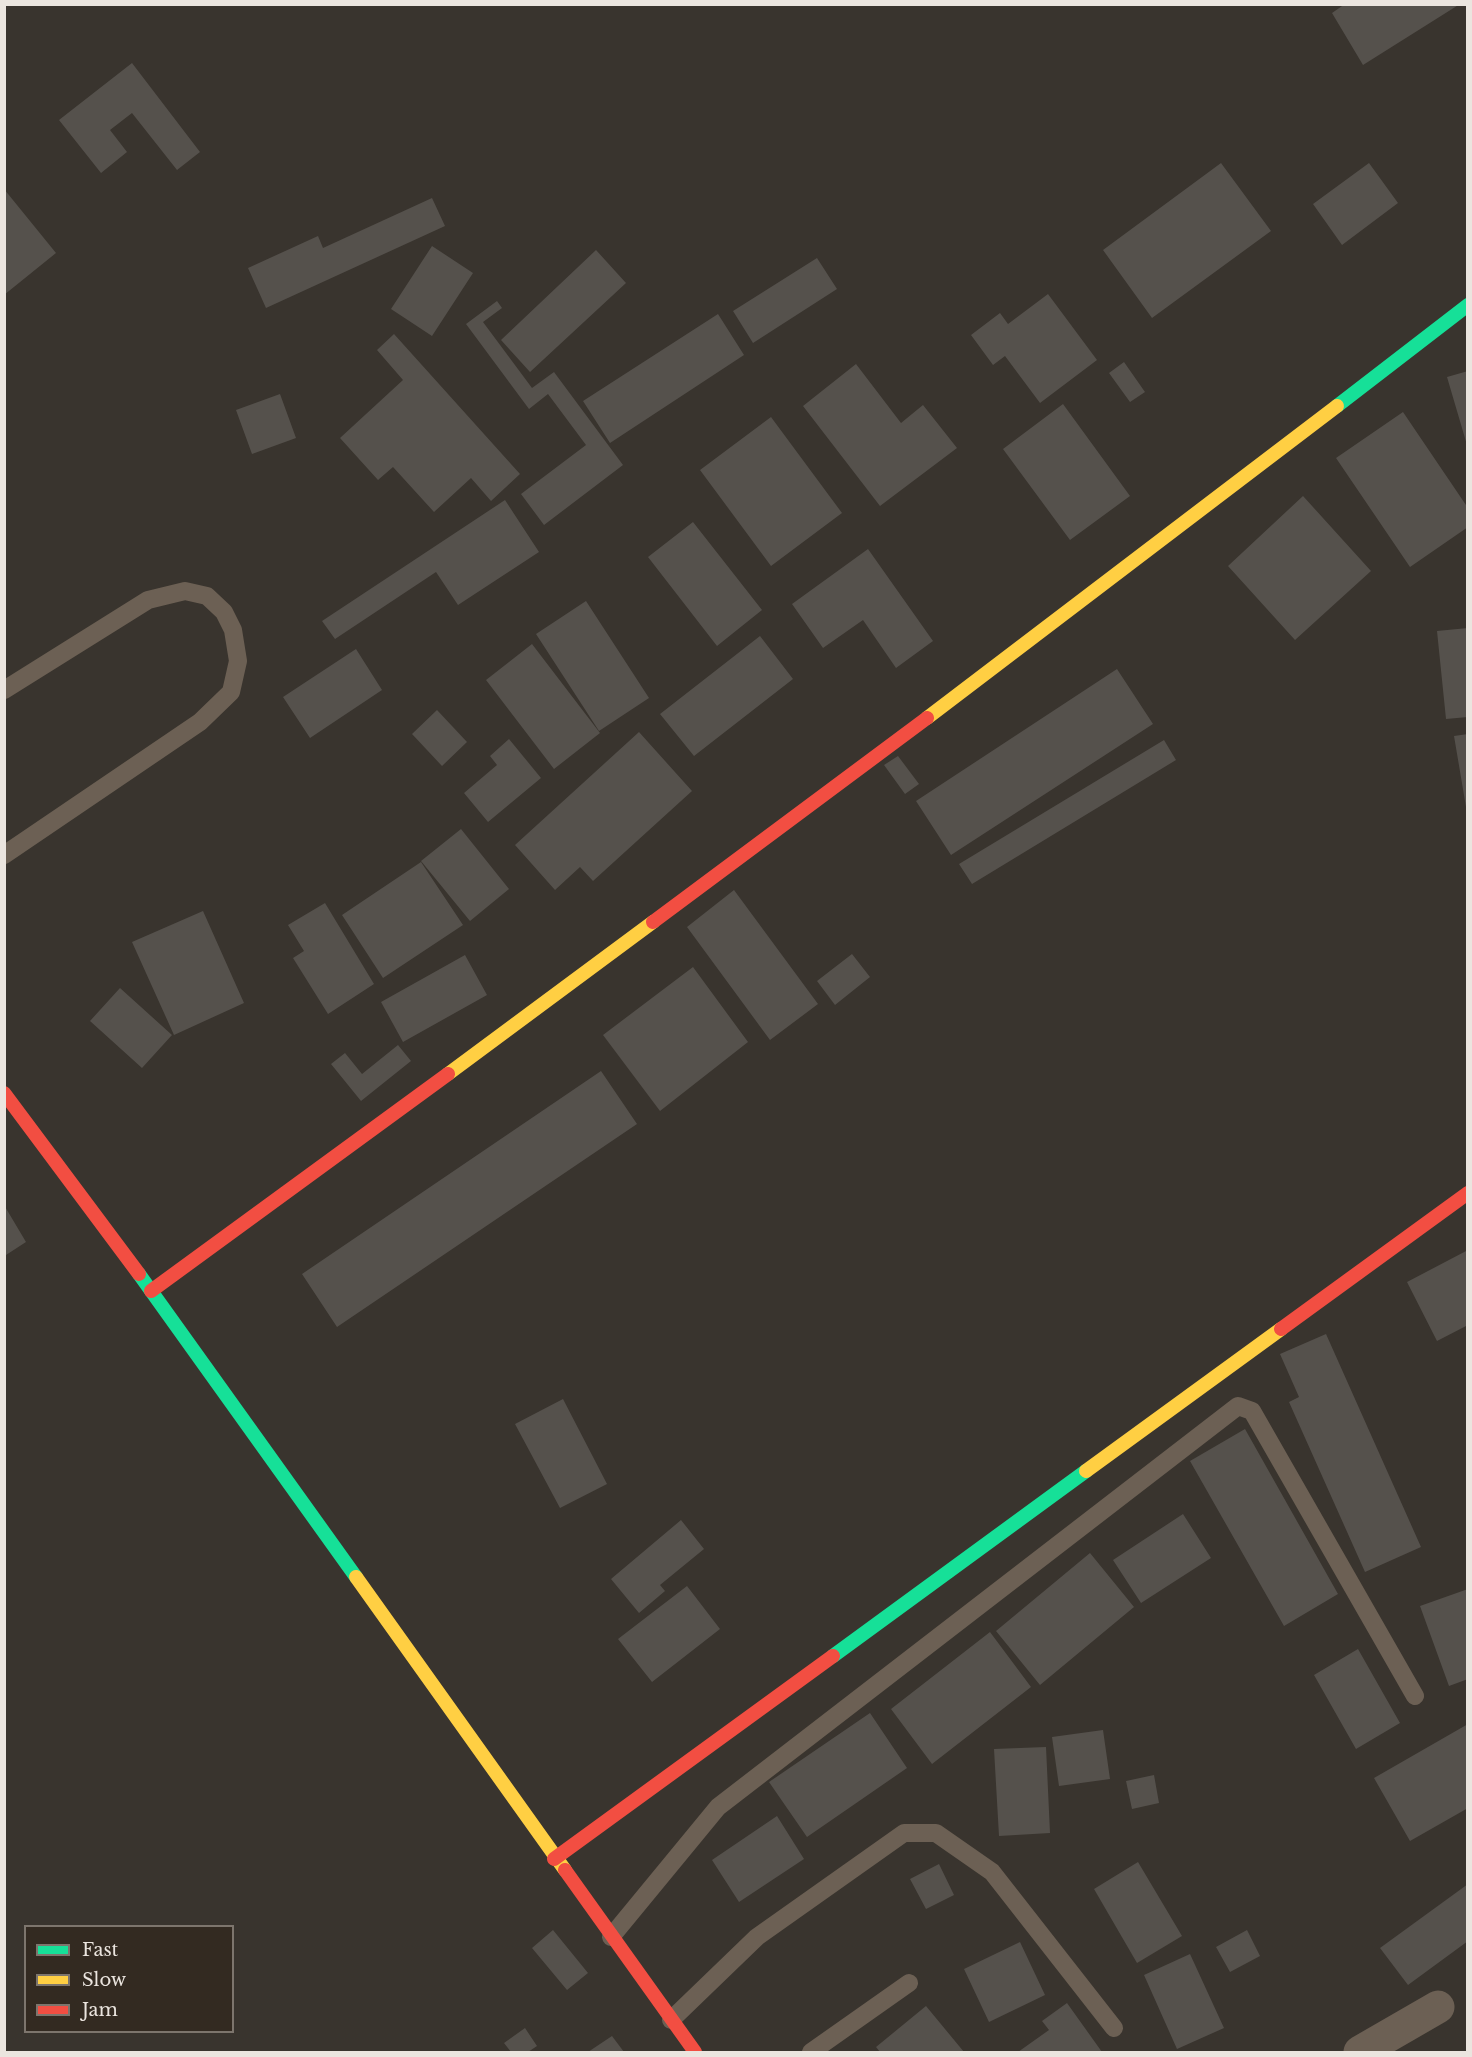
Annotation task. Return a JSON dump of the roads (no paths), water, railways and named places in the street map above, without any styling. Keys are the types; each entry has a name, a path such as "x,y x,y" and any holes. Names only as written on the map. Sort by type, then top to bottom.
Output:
{"street":[{"path":"152,1291 507,1031 1070,612 1467,305"},
{"path":"4,1093 152,1291 554,1858 695,2052"},
{"path":"554,1858 1467,1193"},
{"path":"1360,2052 1438,2007"}],"lane":[{"path":"4,690 148,600 167,595 185,591 207,596 224,612 233,630 238,661 231,692 200,722 4,855"},
{"path":"611,1937 718,1806 1238,1406 1252,1411 1415,1696"},
{"path":"672,2020 757,1936 904,1833 936,1833 992,1872 1114,2028"},
{"path":"811,2052 909,1983"}]}
